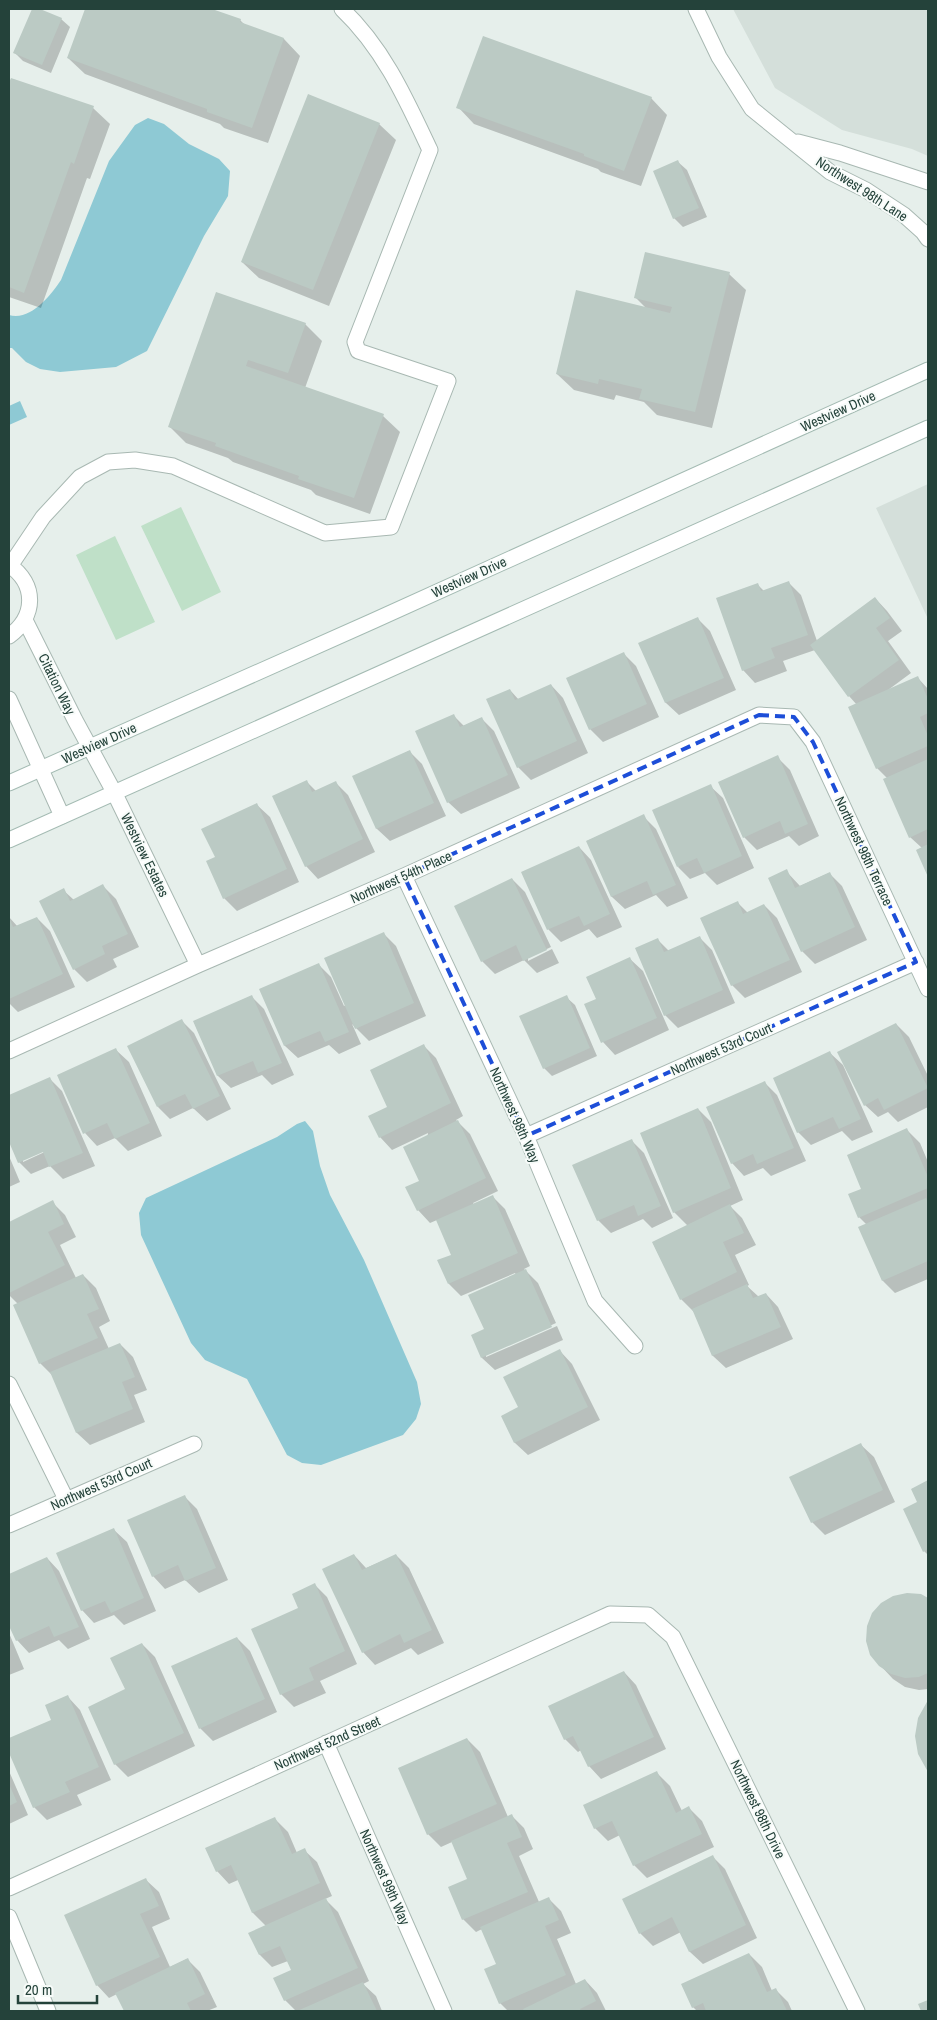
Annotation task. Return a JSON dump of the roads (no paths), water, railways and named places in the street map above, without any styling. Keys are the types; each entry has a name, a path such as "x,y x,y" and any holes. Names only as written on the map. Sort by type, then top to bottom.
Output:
{"street":[{"path":"9,636 18,630 25,620 29,609 30,596 20,574 9,565 43,517 80,477 108,462 135,460 172,466 325,533 391,527 448,381 358,351 354,342 430,150 408,99 383,57 360,27 342,9"},
{"name":"Northwest 98th Lane","path":"696,9 719,57 752,109 830,172 866,190 904,215 928,239"},
{"name":"Northwest 98th Lane","path":"794,141 840,153 928,182"},
{"name":"Westview Drive","path":"9,782 928,370"},
{"path":"9,840 928,428"},
{"name":"Citation Way","path":"25,620 90,747"},
{"path":"9,699 62,816"},
{"name":"Northwest 54th Place","path":"9,1051 198,965 404,876 759,714 794,717"},
{"name":"Northwest 98th Terrace","path":"794,717 814,742 928,989"},
{"name":"Westview Estates","path":"90,747 114,792 198,965"},
{"name":"Northwest 98th Way","path":"404,876 526,1136 595,1301 635,1346"},
{"name":"Northwest 53rd Court","path":"526,1136 916,962"},
{"path":"9,1384 66,1500"},
{"name":"Northwest 53rd Court","path":"9,1525 194,1444"},
{"name":"Northwest 52nd Street","path":"9,1888 610,1614 648,1615"},
{"name":"Northwest 98th Drive","path":"648,1615 673,1637 857,2011"},
{"name":"Northwest 99th Way","path":"326,1743 444,2011"},
{"path":"9,1917 48,2011"}],"water":[{"path":"148,118 164,124 189,144 219,159 230,171 228,196 204,236 147,351 116,367 60,372 40,369 26,362 12,348 9,348 9,315 17,316 32,311 46,300 61,280 109,161 135,125"},
{"path":"20,401 27,417 9,425 9,406"},
{"path":"305,1121 313,1131 320,1166 330,1195 364,1260 417,1382 421,1404 416,1419 403,1435 321,1465 302,1463 287,1455 247,1379 205,1360 191,1343 141,1235 139,1213 146,1198 277,1137"}]}
